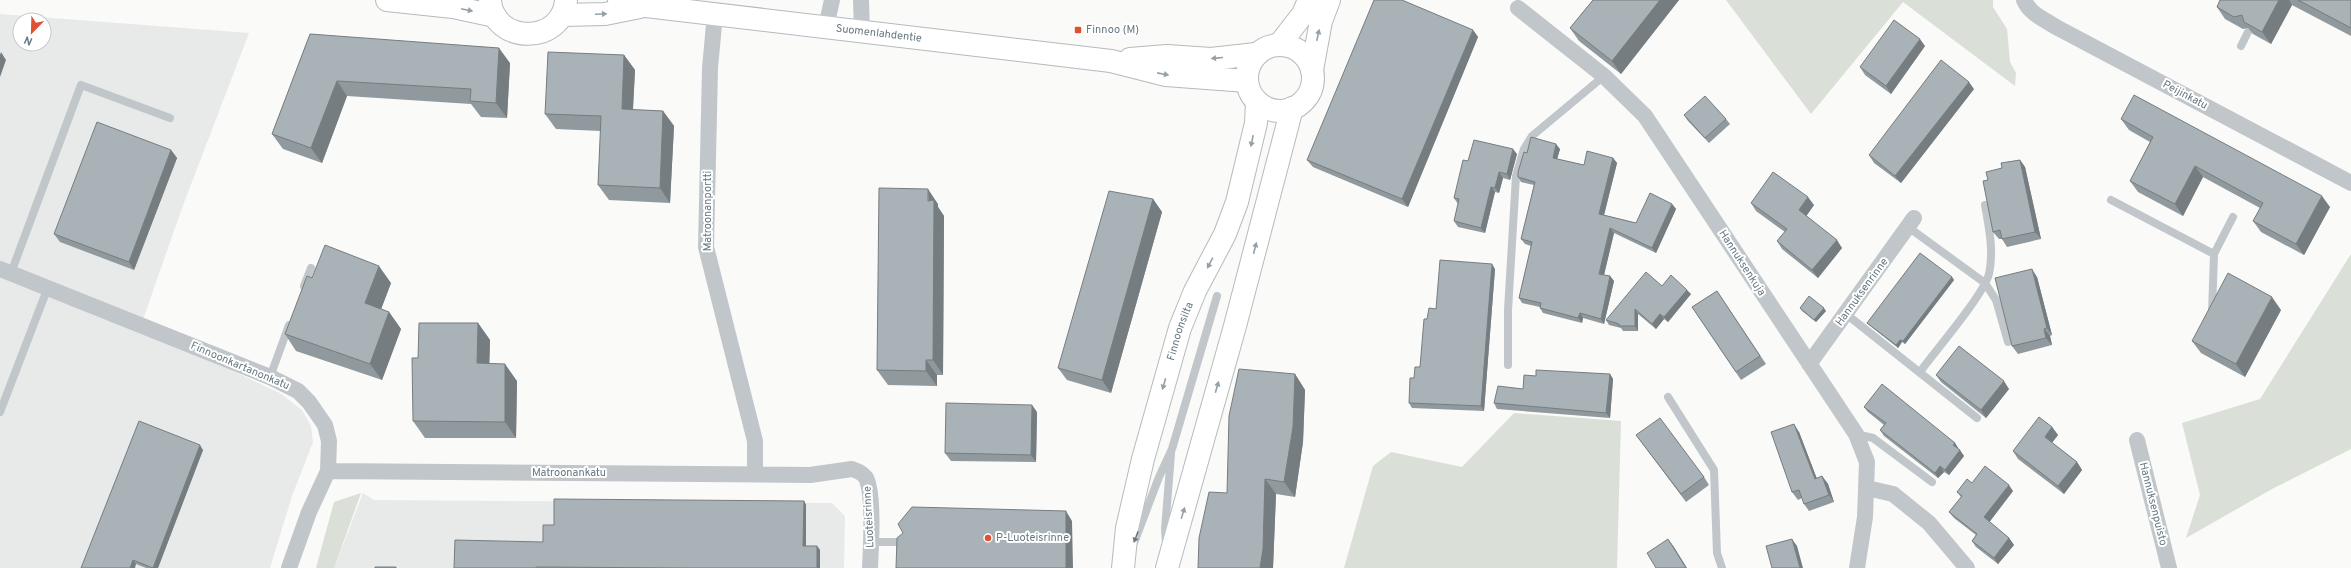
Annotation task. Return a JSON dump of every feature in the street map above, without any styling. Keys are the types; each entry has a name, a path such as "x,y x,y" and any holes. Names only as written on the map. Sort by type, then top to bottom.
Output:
{"main road":[{"path":"387,0 453,7 496,14 525,35 539,33 552,26 564,7"},
{"name":"Suomenlahdentie","path":"619,0 646,6 1111,61 1166,75 1246,81"},
{"path":"1279,45 1303,14 1308,0"},
{"path":"1312,70 1307,60 1299,52 1290,46 1279,45 1256,54 1248,66 1246,81 1250,93 1257,102 1268,109 1280,111 1292,108 1302,102 1309,93 1312,82 1312,70 1321,21 1329,0"},
{"name":"Suomenlahdentie","path":"564,7 605,14 646,6"},
{"name":"Suomenlahdentie","path":"1111,61 1167,56 1211,58 1256,54"},
{"name":"Finnoonsilta","path":"1123,568 1130,513 1178,335 1195,291 1225,234 1237,202 1256,123 1257,102"},
{"path":"1167,566 1235,326 1292,108"}],"street":[{"path":"826,27 832,0"},
{"path":"861,0 862,32"},
{"name":"Peijinkatu","path":"2024,0 2027,7 2036,15 2056,27 2351,183"},
{"name":"Hannuksenkuja","path":"1518,4 1604,76 1645,116 1856,434 1867,462 1865,517 1857,568"},
{"name":"Matroonanportti","path":"715,14 710,68 706,247 755,441 755,474"},
{"name":"Hannuksenrinne","path":"1809,364 1911,223"},
{"name":"Finnoonkartanonkatu","path":"6,271 270,377 298,391 318,414 325,425 329,441 328,471 309,512 289,568"},
{"name":"Hannuksenpuisto","path":"2137,440 2169,568"},
{"name":"Luoteisrinne","path":"810,475 846,469 859,471 867,480 870,501 870,568"},
{"name":"Matroonankatu","path":"328,471 810,475"},
{"path":"1867,488 1893,494 1929,523 1967,568"}],"lane":[{"path":"2241,46 2248,32"},
{"path":"1508,365 1508,310 1516,176 1519,163 1532,136 1604,76"},
{"path":"6,271 81,85 170,118"},
{"path":"2111,200 2214,254"},
{"path":"1920,372 1985,283 1988,275 1992,246 1985,205"},
{"path":"2211,317 2214,254 2233,217"},
{"path":"1911,223 1985,283 1996,300 2008,342"},
{"path":"300,296 311,268"},
{"path":"0,412 48,287"},
{"path":"1123,568 1172,449 1217,296"},
{"path":"1846,314 1977,418"},
{"path":"270,377 292,318"},
{"path":"1668,396 1714,470 1718,553 1722,568"},
{"path":"1856,434 1872,438 1932,482"},
{"path":"1167,566 1165,529 1172,449"},
{"path":"871,542 904,542"}],"shaded area":[{"path":"1726,0 1993,0 1993,7 2007,29 2010,62 2016,73 2015,86 1903,2 1811,114"},
{"path":"0,14 12,15 12,52 52,52 52,18 249,33 182,208 140,328 280,393 302,410 311,426 313,442 292,496 270,568 0,568"},
{"path":"2351,254 2351,449 2272,489 2186,538 2200,495 2182,423 2260,399"},
{"path":"1514,413 1621,421 1617,568 1344,568 1373,466 1391,452 1462,467"},
{"path":"361,493 334,568 316,568 334,502"},
{"path":"363,493 374,500 832,503 845,516 844,568 334,568"}],"building":[{"path":"1374,0 1402,0 1473,30 1402,199 1307,160"},
{"path":"1593,0 1660,0 1612,61 1570,28"},
{"path":"2220,0 2279,0 2262,32 2244,22 2242,15 2234,17 2217,7"},
{"path":"2298,0 2351,0 2351,28"},
{"path":"1894,20 1920,39 1886,86 1860,67"},
{"path":"310,34 499,48 496,103 470,101 471,89 337,81 311,148 272,134"},
{"path":"548,52 624,55 622,109 663,111 660,188 598,185 601,116 545,114"},
{"path":"1941,60 1969,82 1895,176 1869,155"},
{"path":"2134,95 2322,196 2296,244 2253,221 2263,203 2195,166 2175,204 2130,181 2153,137 2121,119"},
{"path":"1705,96 1726,119 1705,138 1684,115"},
{"path":"97,122 171,150 129,262 54,234"},
{"path":"1531,137 1556,144 1553,158 1584,165 1587,151 1613,158 1599,214 1636,223 1650,193 1672,204 1652,248 1610,228 1599,274 1610,276 1601,319 1580,313 1578,318 1540,308 1541,303 1519,298 1532,242 1521,239 1535,182 1518,177 1518,172 1524,152 1527,153"},
{"path":"1474,140 1513,149 1507,174 1499,172 1495,188 1491,187 1481,228 1454,221 1459,199 1454,198 1463,160 1468,161"},
{"path":"2020,160 2035,232 2002,239 2000,230 1993,232 1983,181 1988,180 1986,172 2002,168 2001,163"},
{"path":"1773,172 1808,197 1799,210 1837,240 1812,270 1777,241 1787,229 1751,203"},
{"path":"879,188 928,189 928,201 934,200 933,360 926,360 926,371 877,370"},
{"path":"1109,191 1153,199 1102,380 1058,368"},
{"path":"325,245 379,266 365,303 389,312 370,364 285,334 307,276 312,278"},
{"path":"1920,253 1952,277 1903,341 1900,340 1896,345 1867,323"},
{"path":"1440,260 1492,264 1481,406 1409,403 1410,378 1414,378 1415,367 1420,367 1424,319 1427,319 1429,308 1436,309"},
{"path":"2032,269 2047,328 2044,329 2046,338 2012,346 1995,278"},
{"path":"1646,272 1662,286 1671,275 1687,290 1664,317 1660,314 1652,324 1635,309 1635,326 1619,326 1619,324 1606,320"},
{"path":"2228,273 2272,297 2236,364 2192,341"},
{"path":"1717,291 1760,356 1736,372 1692,307"},
{"path":"1809,296 1824,308 1814,320 1800,308"},
{"path":"419,323 478,323 477,363 505,364 505,422 413,421 412,358 418,358"},
{"path":"1959,346 2004,381 1981,410 1936,375"},
{"path":"1239,369 1295,374 1293,427 1284,482 1265,479 1263,549 1260,568 1198,568 1199,538 1209,492 1227,493 1229,416"},
{"path":"1536,370 1610,374 1606,413 1494,403 1498,386 1523,389 1524,375 1536,376"},
{"path":"1882,384 1955,443 1953,445 1960,450 1945,470 1940,466 1935,473 1880,430 1886,423 1864,407"},
{"path":"946,403 1032,405 1031,455 945,453"},
{"path":"2039,417 2052,427 2045,437 2077,462 2058,486 2013,451"},
{"path":"1660,418 1704,477 1681,494 1636,435"},
{"path":"139,421 200,445 153,568 133,560 130,568 81,568"},
{"path":"1794,424 1815,479 1822,476 1829,495 1804,504 1799,490 1792,492 1771,432"},
{"path":"1985,466 2009,485 1984,517 2009,538 1994,558 1972,541 1977,534 1949,512 1962,496 1957,492 1967,479 1972,483"},
{"path":"554,499 804,501 803,546 817,546 817,568 454,568 455,540 543,542 543,525 554,525"},
{"name":"P-Luoteisrinne","path":"912,507 1066,511 1066,568 896,568 897,538 903,533 898,524"},
{"path":"1668,539 1686,568 1656,568 1647,553"},
{"path":"1792,539 1800,568 1772,568 1766,546"},
{"path":"396,567 396,568 375,568"}],"place":[{"name":"Finnoo (M)","path":"1078,30"},
{"name":"P-Luoteisrinne","path":"988,538"}]}
